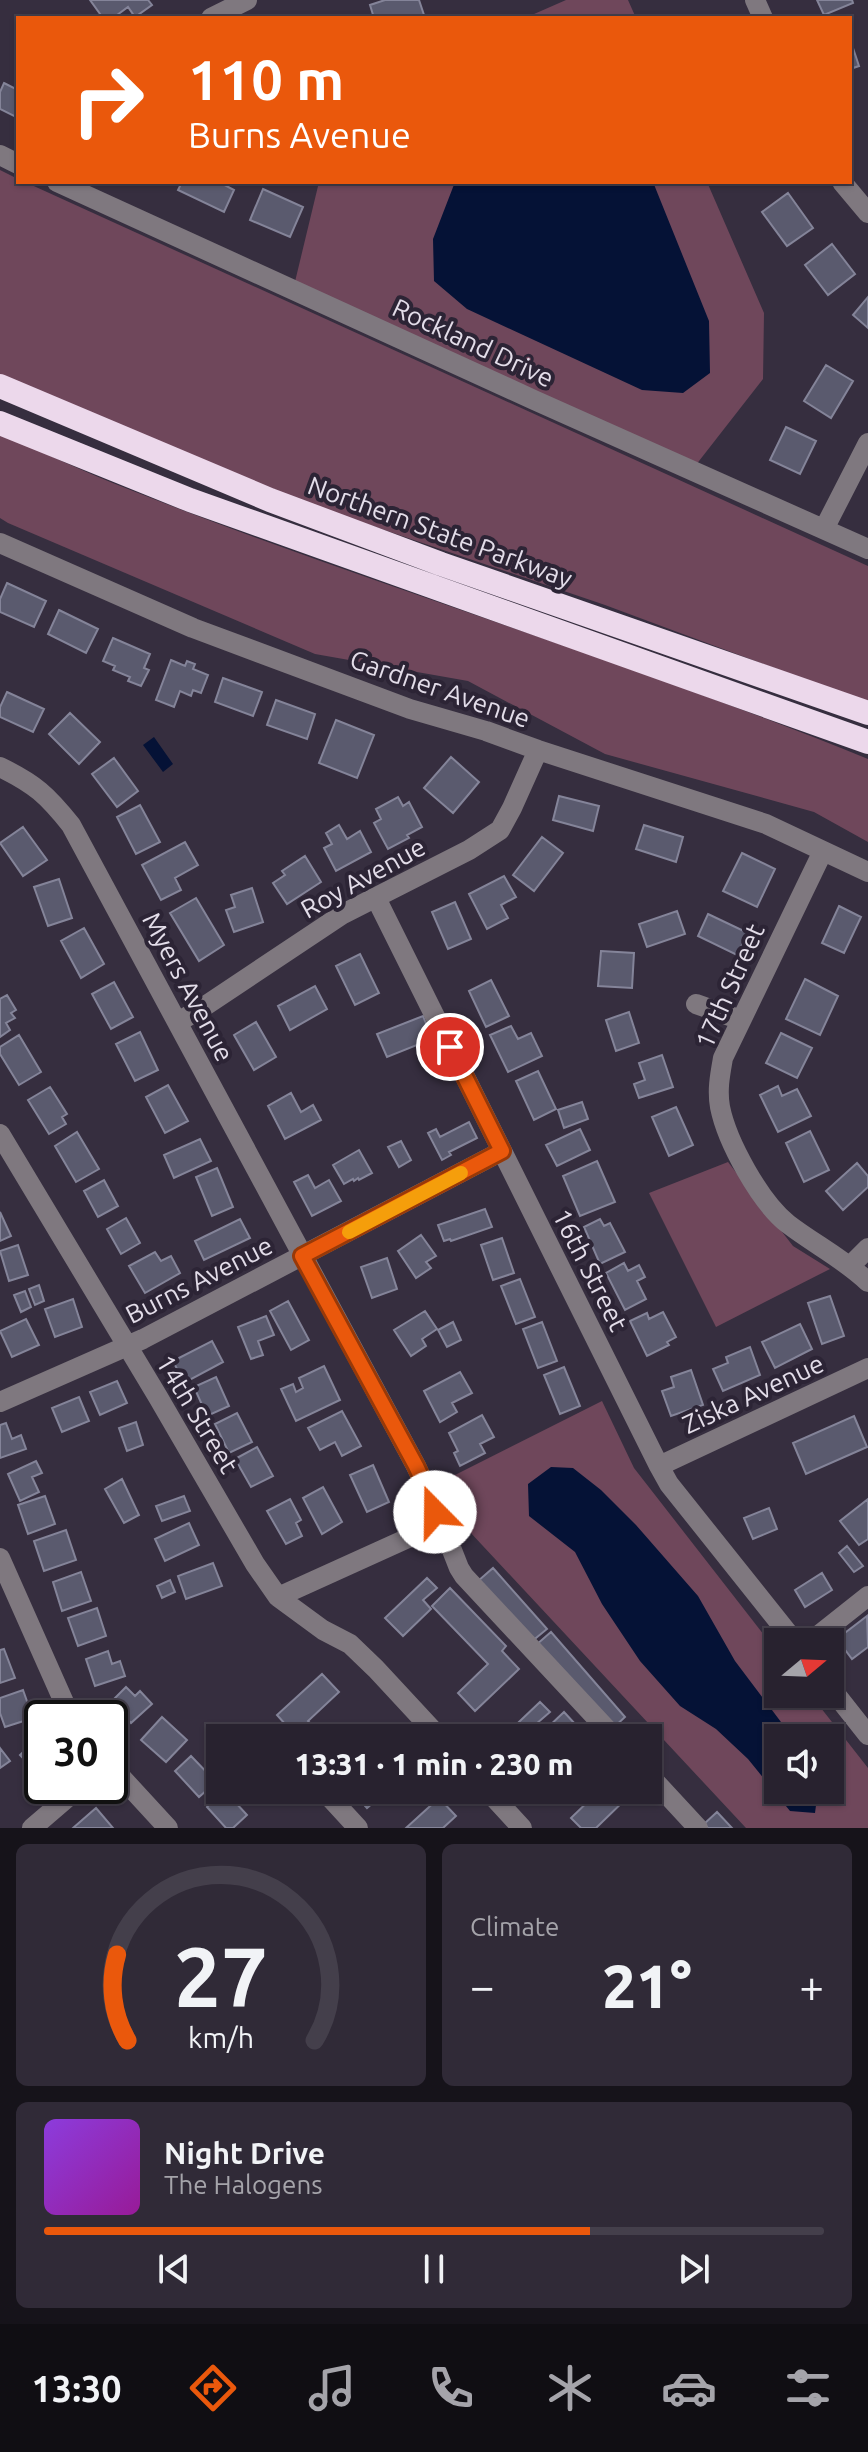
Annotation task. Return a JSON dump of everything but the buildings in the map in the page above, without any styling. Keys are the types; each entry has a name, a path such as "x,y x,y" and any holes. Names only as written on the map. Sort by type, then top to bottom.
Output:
{"highway":[{"name":"Northern State Parkway","path":"0,386 285,505 441,564 868,713"},
{"name":"Northern State Parkway","path":"0,423 190,500 868,742"}],"street":[{"path":"215,16 247,0"},
{"name":"Rockland Drive","path":"62,184 868,549"},
{"path":"844,184 868,213"},
{"path":"824,529 868,443"},
{"name":"Gardner Avenue","path":"0,543 193,628 410,709 486,731 766,824 868,872"},
{"name":"Roy Avenue","path":"178,1022 343,914 469,850 500,830 538,750"},
{"name":"Myers Avenue","path":"0,767 47,795 71,825 416,1466 464,1576 602,1724"},
{"name":"17th Street","path":"823,851 723,1058 720,1108 752,1180 769,1205 787,1223 868,1282"},
{"name":"16th Street","path":"376,898 669,1484 784,1628"},
{"path":"696,1004 741,1020"},
{"name":"14th Street","path":"0,1134 255,1564 278,1597 323,1630 350,1644 427,1724"},
{"name":"Burns Avenue","path":"0,1402 127,1346 502,1151"},
{"path":"850,1266 868,1248"},
{"name":"Ziska Avenue","path":"659,1466 868,1368"},
{"path":"278,1597 417,1534 429,1525 435,1507"},
{"path":"0,1558 63,1700"},
{"path":"828,1628 868,1596"},
{"path":"844,1705 868,1735"},
{"path":"128,1785 168,1828"},
{"path":"662,1789 698,1828"},
{"path":"32,1828 60,1804"},
{"path":"336,1804 358,1828"},
{"path":"500,1804 522,1828"}],"shaded area":[{"path":"566,0 628,0 635,16 530,16"},
{"path":"0,170 16,178 16,184 29,184 868,566 868,703 605,605 305,503 0,375"},
{"path":"319,184 708,184 764,313 763,379 692,470 293,290"},
{"path":"0,433 95,476 220,524 684,688 868,759 868,842 814,812 605,754 468,681 315,654 8,523 0,518"},
{"path":"728,1162 793,1246 830,1269 716,1327 649,1193"},
{"path":"602,1401 634,1468 764,1635 764,1708 821,1708 834,1724 764,1724 764,1804 844,1804 844,1737 868,1768 868,1828 746,1828 662,1738 662,1724 649,1724 469,1531 473,1509 453,1476"}],"water":[{"path":"454,184 654,184 709,321 710,373 683,393 642,390 467,309 434,281 433,239"},
{"path":"154,737 173,764 163,772 143,745"},
{"path":"551,1467 573,1468 601,1490 636,1525 698,1596 735,1661 764,1700 764,1708 770,1708 782,1724 764,1724 764,1779 716,1729 680,1706 640,1661 602,1604 575,1552 529,1516 528,1484"},
{"path":"784,1804 816,1804 815,1813 790,1811"}],"slow traffic":[{"path":"349,1232 461,1173"}],"route":[{"path":"435,1512 416,1466 302,1256 502,1151 450,1047"}]}
